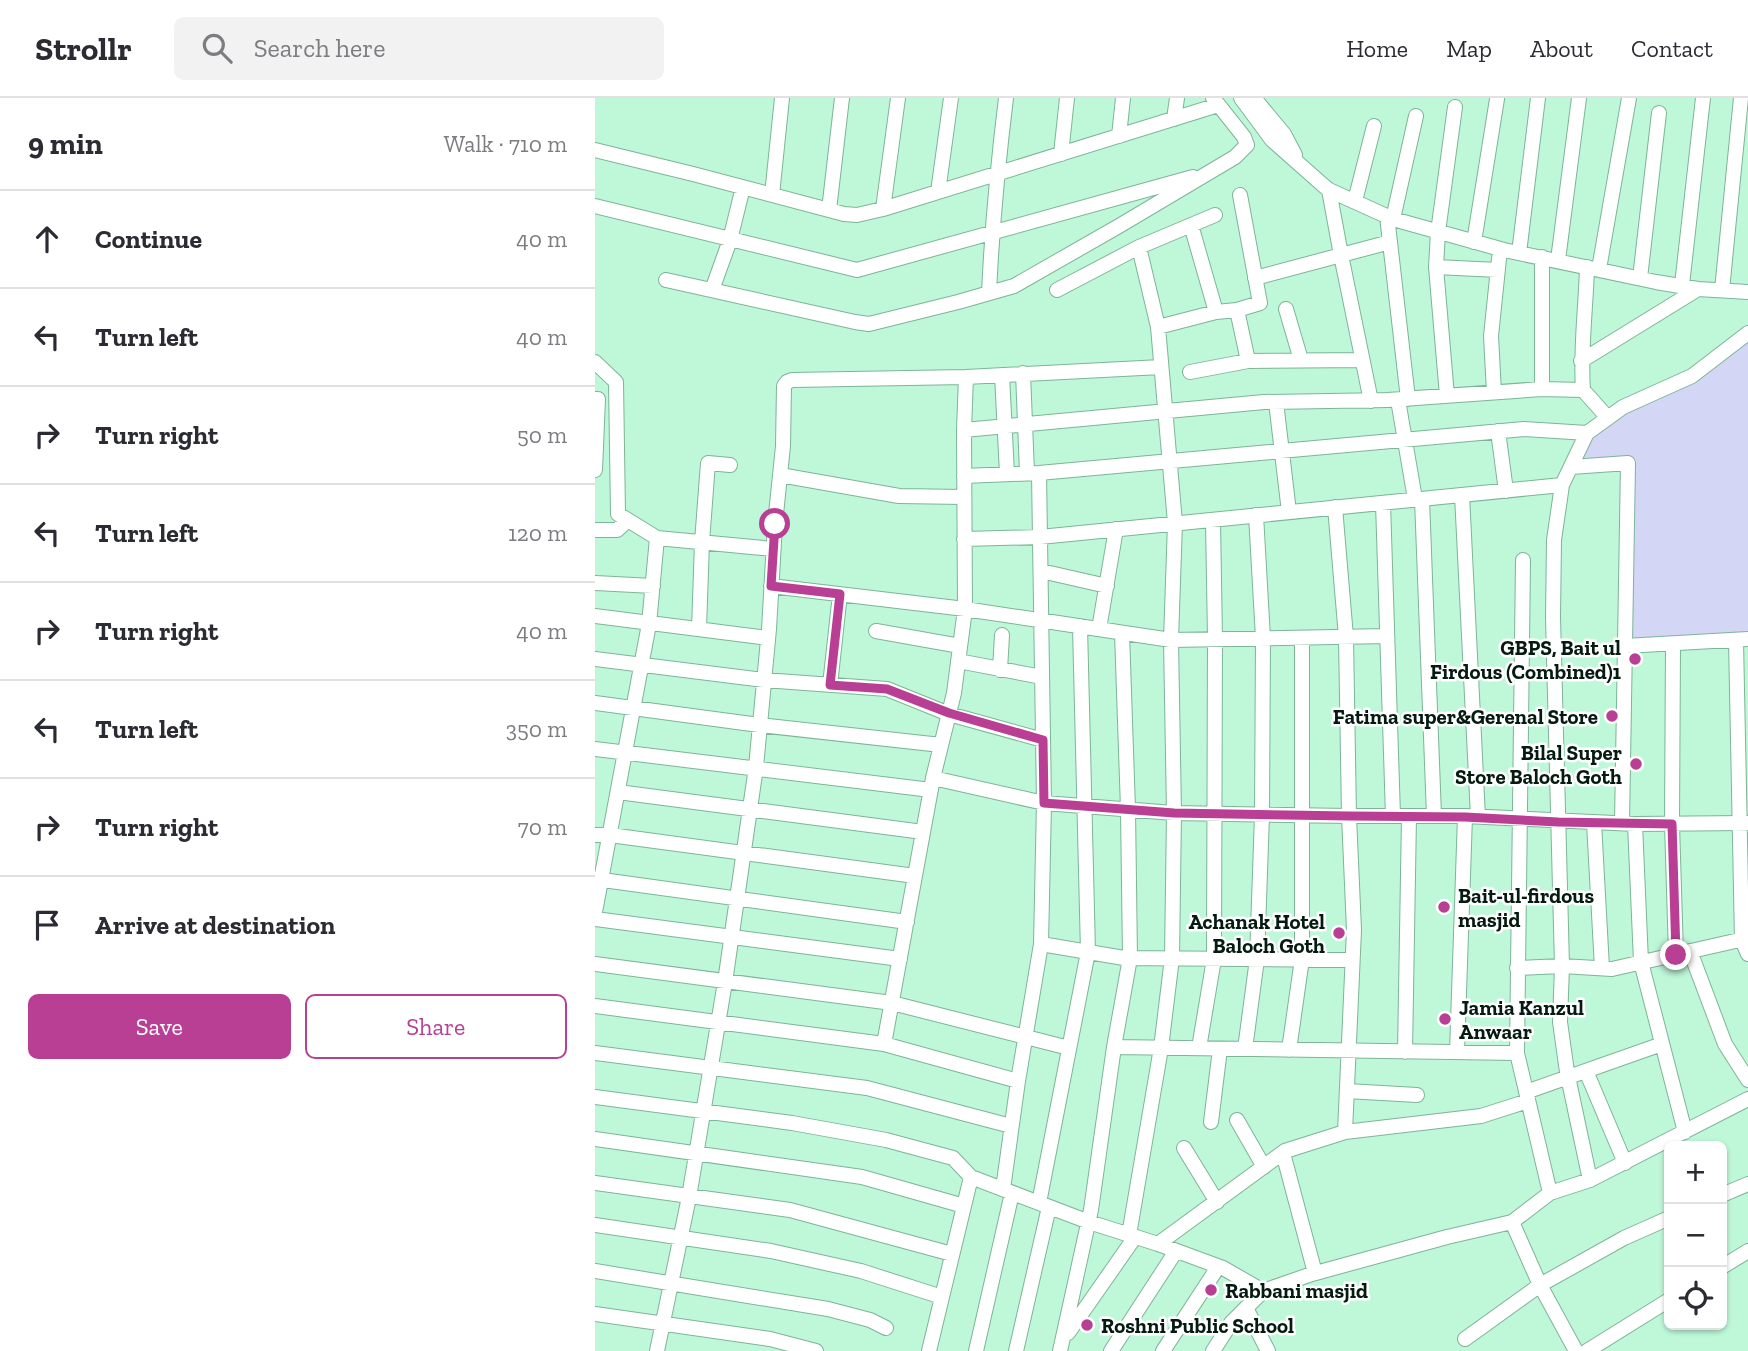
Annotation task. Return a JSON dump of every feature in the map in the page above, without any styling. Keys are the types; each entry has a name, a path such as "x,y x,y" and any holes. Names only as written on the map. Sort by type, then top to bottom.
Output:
{"street":[{"path":"772,195 782,98"},
{"path":"829,210 842,98"},
{"path":"883,209 898,98"},
{"path":"938,192 951,98"},
{"path":"989,293 997,174 1006,98"},
{"path":"1061,154 1067,98"},
{"path":"1119,136 1123,98"},
{"path":"1174,119 1177,98"},
{"path":"1241,98 1272,140 1329,190 1390,218 1519,253 1697,289 1748,292"},
{"path":"1254,98 1284,134 1299,163"},
{"path":"1519,253 1538,98"},
{"path":"1558,260 1579,98"},
{"path":"1608,418 1583,390 1581,361 1593,268 1629,98"},
{"path":"1682,285 1703,98"},
{"path":"1722,290 1741,98"},
{"path":"1474,242 1497,99"},
{"path":"595,150 857,215 1174,119 1216,101 1244,137 1247,145 1235,157 1211,172 1014,286 869,324 666,280"},
{"path":"1447,396 1436,267 1438,232 1455,107"},
{"path":"1640,278 1659,113"},
{"path":"1416,116 1390,218 1389,242 1405,440 1419,499 1434,816"},
{"path":"1355,201 1374,127"},
{"path":"595,206 857,270 1211,172"},
{"path":"712,290 730,240 743,187"},
{"path":"1329,190 1371,401"},
{"path":"1159,327 1260,303 1240,195"},
{"path":"1057,290 1139,247 1215,215"},
{"path":"1191,225 1216,312"},
{"path":"1255,278 1389,242"},
{"path":"1061,1346 1132,1236 1172,958 1174,813 1171,640 1175,523 1159,327 1139,247"},
{"path":"1494,392 1491,336 1500,249"},
{"path":"1542,257 1542,389"},
{"path":"1436,267 1498,270"},
{"path":"1581,361 1697,289"},
{"path":"1286,309 1301,360"},
{"path":"1237,310 1248,361"},
{"path":"1590,1180 1568,1078 1560,1022 1562,966 1553,617 1554,540 1562,485 1587,433 1623,407 1692,376 1748,333"},
{"path":"1190,372 1248,361 1362,360"},
{"path":"595,362 616,382 618,514 657,538 773,549"},
{"path":"657,1351 697,1153 756,767 783,446 784,386 792,380 966,377 1161,367"},
{"path":"976,1351 1007,1191 1011,1126 1041,944 1044,803 1040,537 1024,424 1023,373"},
{"path":"1002,374 1007,474"},
{"path":"884,1044 932,784 954,693 965,609 966,377"},
{"path":"964,430 1276,402 1371,401 1542,389 1583,390"},
{"path":"595,399 598,399 595,468"},
{"path":"1276,402 1289,512"},
{"path":"964,476 1033,473 1524,429 1587,433"},
{"path":"1498,431 1506,491"},
{"path":"699,629 708,463 730,465"},
{"path":"1570,467 1628,463 1625,646 1628,824 1641,962 1685,1132"},
{"path":"780,475 899,496 964,497"},
{"path":"964,539 1040,537 1562,485"},
{"path":"1457,1052 1471,817 1462,495"},
{"path":"1383,503 1393,816"},
{"path":"1335,508 1346,637 1354,929 1345,1132"},
{"path":"1245,1049 1257,959 1262,815 1263,638 1256,515"},
{"path":"595,530 617,530 628,520"},
{"path":"1199,1048 1214,959 1213,520"},
{"path":"1099,629 1116,529"},
{"path":"595,912 602,835 618,792 649,624 657,538"},
{"path":"1523,561 1517,1053 1550,1193"},
{"path":"1041,571 1107,586"},
{"path":"595,583 653,586"},
{"path":"771,586 965,609 1171,640 1387,636"},
{"path":"830,685 840,594"},
{"path":"595,616 768,638"},
{"path":"1016,1351 1088,952 1080,626"},
{"path":"876,631 959,654 1000,670 1042,677"},
{"path":"1061,1346 1089,1222 1114,1047 1130,958 1122,633"},
{"path":"1000,670 1002,635"},
{"path":"1289,1050 1303,959 1302,638"},
{"path":"1625,646 1742,640 1745,939 1748,954"},
{"path":"1674,644 1672,824 1683,953 1725,1044 1748,1080"},
{"path":"595,659 764,680 887,689 949,713 1043,740"},
{"path":"595,703 941,745"},
{"path":"595,749 932,784 1044,803 1174,813 1434,816 1628,824 1744,823"},
{"path":"618,792 923,831"},
{"path":"1405,1052 1409,816"},
{"path":"1594,823 1602,968"},
{"path":"602,835 915,876"},
{"path":"598,879 907,922"},
{"path":"595,919 900,959"},
{"path":"1517,968 1562,966 1612,969 1745,939"},
{"path":"1041,944 1130,958 1352,960"},
{"path":"595,964 892,1003 1069,1048"},
{"path":"595,1006 884,1044 1018,1081"},
{"path":"1158,1244 1283,1153 1345,1132 1481,1116 1568,1078 1662,1044"},
{"path":"1114,1047 1517,1053"},
{"path":"1211,1122 1220,1049"},
{"path":"595,1053 867,1088 1011,1126"},
{"path":"1586,1071 1625,1163"},
{"path":"1347,1091 1417,1095"},
{"path":"595,1097 792,1123 886,1140 953,1158 971,1177 1089,1222 1218,1266 1263,1291"},
{"path":"1213,1351 1231,1323 1263,1291 1315,1273 1513,1222 1550,1193 1590,1180 1748,1098"},
{"path":"1237,1120 1264,1167"},
{"path":"595,1139 862,1177 964,1206"},
{"path":"1184,1148 1217,1202"},
{"path":"1283,1153 1315,1273"},
{"path":"929,1351 971,1177"},
{"path":"595,1184 790,1210 952,1254"},
{"path":"1727,1193 1748,1184"},
{"path":"1465,1339 1540,1285 1624,1238 1664,1220"},
{"path":"1513,1222 1540,1285 1576,1351"},
{"path":"595,1225 771,1251 861,1271 942,1297"},
{"path":"1111,1351 1176,1251"},
{"path":"1727,1264 1748,1251"},
{"path":"1163,1351 1218,1266"},
{"path":"595,1271 828,1309 870,1320 886,1328"},
{"path":"1587,1351 1664,1303"},
{"path":"1246,1308 1268,1351"},
{"path":"595,1314 770,1339 815,1351"}],"shaded area":[{"path":"1748,334 1748,640 1626,646 1629,464 1571,467 1587,433 1692,376"}],"place":[{"name":"GBPS, Bait ul Firdous (Combined)1","path":"1635,659"},
{"name":"Fatima super&Gerenal Store","path":"1612,716"},
{"name":"Bilal Super Store Baloch Goth","path":"1636,764"},
{"name":"Bait-ul-firdous masjid","path":"1444,907"},
{"name":"Achanak Hotel Baloch Goth","path":"1339,933"},
{"name":"Jamia Kanzul Anwaar","path":"1445,1019"},
{"name":"Rabbani masjid","path":"1211,1290"},
{"name":"Roshni Public School","path":"1087,1325"}],"route":[{"path":"775,524 771,586 840,594 830,685 887,689 949,713 1043,740 1044,803 1174,813 1465,817 1672,824 1676,955"}]}
